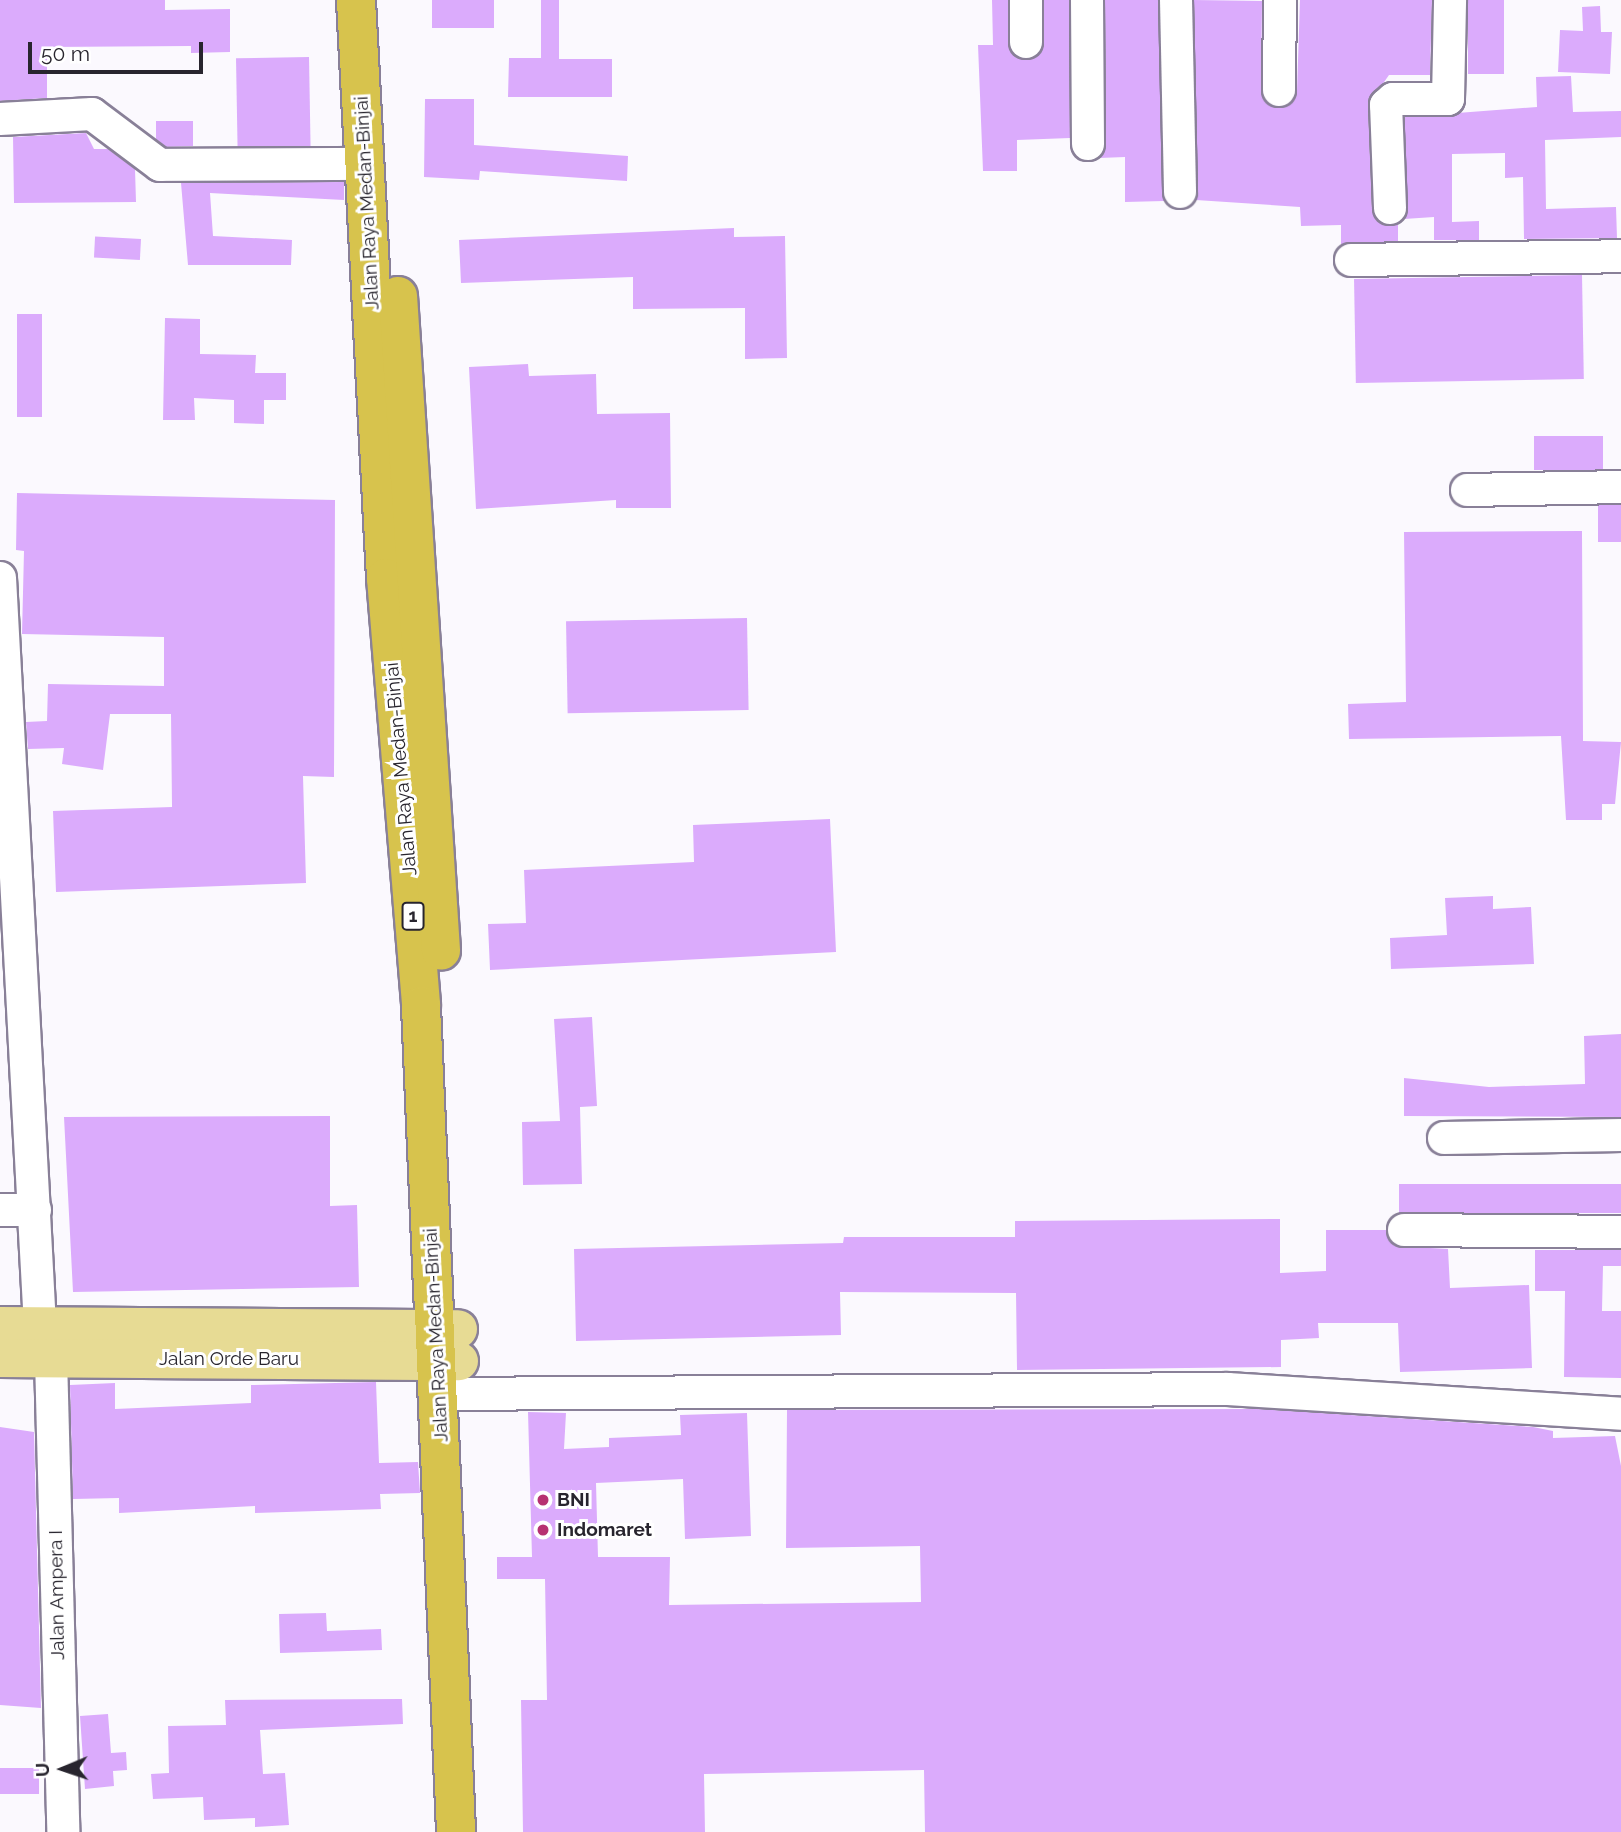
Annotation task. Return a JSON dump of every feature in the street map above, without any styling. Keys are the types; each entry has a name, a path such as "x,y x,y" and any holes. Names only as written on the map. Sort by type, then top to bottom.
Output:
{"highway":[{"name":"Jalan Raya Medan-Binjai","path":"356,0 373,146 437,865 456,1832"},
{"name":"Jalan Raya Medan-Binjai","path":"373,146 381,0"},
{"name":"Jalan Raya Medan-Binjai","path":"448,1361 477,1832"}],"main road":[{"name":"Jalan Orde Baru","path":"0,1326 46,1342 448,1361"},
{"name":"Jalan Orde Baru","path":"0,1358 46,1342"}],"street":[{"path":"1026,0 1026,42"},
{"path":"1087,0 1087,144"},
{"path":"1176,0 1180,192"},
{"path":"1279,90 1280,0"},
{"path":"1390,208 1386,105 1393,99 1448,99 1450,0"},
{"path":"0,120 92,114 160,164 373,146"},
{"path":"1351,260 1621,256"},
{"path":"1467,490 1621,487"},
{"name":"Jalan Ampera I","path":"0,578 13,1004 46,1342 63,1832"},
{"path":"1444,1138 1621,1135"},
{"path":"0,1210 35,1210"},
{"path":"1404,1230 1621,1232"},
{"path":"448,1361 1228,1389 1614,1419"}],"building":[{"path":"0,0 165,0 165,10 230,9 230,52 191,53 191,46 47,47 47,98 0,101"},
{"path":"432,0 494,0 494,28 432,28"},
{"path":"541,0 559,0 559,59 612,59 612,97 508,97 509,58 541,58"},
{"path":"992,0 1008,0 1010,51 1025,60 1042,51 1044,0 1069,0 1070,138 1017,140 1017,171 983,171 978,45 993,45"},
{"path":"1105,0 1158,0 1164,201 1125,202 1125,157 1099,158 1106,144"},
{"path":"1194,0 1262,1 1261,90 1269,105 1279,108 1297,91 1300,0 1432,0 1430,75 1389,75 1368,105 1372,209 1381,224 1398,224 1398,241 1341,245 1341,225 1301,226 1300,207 1196,200"},
{"path":"1468,0 1504,0 1504,74 1468,74"},
{"path":"1600,6 1601,32 1612,32 1610,74 1558,72 1560,30 1583,31 1582,7"},
{"path":"309,57 311,146 238,147 236,58"},
{"path":"1571,76 1573,112 1621,111 1621,137 1545,140 1546,209 1616,207 1617,238 1524,239 1523,177 1505,178 1505,153 1452,154 1452,222 1479,221 1479,240 1434,240 1434,217 1404,219 1405,117 1537,107 1536,77"},
{"path":"425,99 474,99 474,145 628,156 627,181 480,171 479,180 424,177"},
{"path":"156,121 193,121 193,146 166,147 156,139"},
{"path":"86,133 94,149 108,149 135,169 136,202 14,203 13,137"},
{"path":"344,182 344,200 210,193 213,236 292,240 291,265 188,265 181,183"},
{"path":"734,228 734,237 785,236 787,358 745,359 745,308 633,309 633,277 461,283 459,240"},
{"path":"95,237 141,239 140,260 94,258"},
{"path":"1582,275 1584,379 1356,383 1354,279"},
{"path":"17,314 42,314 42,417 17,417"},
{"path":"165,318 200,319 200,354 256,355 255,373 286,373 286,400 264,400 264,424 234,423 234,400 194,398 195,420 163,420"},
{"path":"528,364 529,376 596,374 597,414 670,413 671,508 616,508 616,500 476,509 469,367"},
{"path":"1534,436 1603,436 1603,470 1534,470"},
{"path":"17,493 335,500 334,777 303,776 306,883 56,892 53,811 172,807 171,714 110,714 103,770 62,764 64,748 28,749 26,722 47,721 48,684 164,686 164,637 22,634 24,551 16,550"},
{"path":"1598,505 1621,505 1621,542 1598,542"},
{"path":"1582,531 1583,741 1621,742 1615,804 1602,804 1602,820 1566,820 1561,736 1349,739 1348,704 1406,702 1404,532"},
{"path":"747,618 749,710 568,713 566,621"},
{"path":"830,819 836,952 490,970 488,924 526,923 524,870 694,862 693,825"},
{"path":"1493,896 1493,909 1531,907 1534,964 1391,969 1390,938 1447,935 1445,898"},
{"path":"592,1017 597,1106 580,1107 582,1184 523,1185 522,1122 560,1121 554,1019"},
{"path":"1621,1034 1621,1117 1404,1116 1404,1078 1489,1087 1585,1084 1584,1036"},
{"path":"330,1116 330,1206 357,1205 359,1287 73,1292 64,1117"},
{"path":"1399,1184 1621,1184 1621,1213 1399,1213"},
{"path":"1280,1219 1280,1273 1326,1271 1326,1230 1386,1230 1395,1246 1448,1249 1450,1288 1529,1285 1532,1368 1400,1372 1398,1323 1318,1323 1319,1338 1281,1340 1281,1367 1017,1370 1016,1293 840,1292 841,1335 576,1341 574,1249 843,1243 844,1237 1015,1237 1015,1221"},
{"path":"1535,1250 1621,1250 1621,1266 1603,1266 1602,1311 1621,1311 1621,1378 1564,1377 1565,1291 1535,1291"},
{"path":"376,1382 379,1463 418,1462 420,1493 380,1494 381,1509 255,1513 255,1506 119,1513 119,1498 73,1499 70,1385 115,1383 115,1409 251,1403 251,1385"},
{"path":"1257,1409 1533,1427 1553,1431 1553,1438 1615,1436 1621,1466 1621,1832 925,1832 924,1770 704,1774 705,1832 523,1832 521,1700 547,1700 545,1579 497,1579 497,1557 532,1557 528,1412 566,1413 564,1449 609,1447 609,1438 681,1435 680,1415 747,1413 751,1536 685,1539 683,1479 596,1483 598,1557 670,1557 669,1605 921,1602 920,1546 786,1548 787,1410"},
{"path":"0,1427 34,1432 41,1708 0,1705"},
{"path":"326,1613 327,1631 381,1629 382,1650 280,1653 279,1614"},
{"path":"402,1699 403,1724 260,1730 263,1774 285,1773 289,1825 255,1827 255,1818 204,1820 203,1797 153,1799 151,1774 169,1773 168,1726 226,1725 225,1700"},
{"path":"108,1714 111,1753 126,1752 127,1770 113,1771 114,1786 85,1789 80,1716"},
{"path":"0,1768 39,1768 39,1794 0,1794"}],"place":[{"name":"BNI","path":"543,1500"},
{"name":"Indomaret","path":"543,1530"}]}
